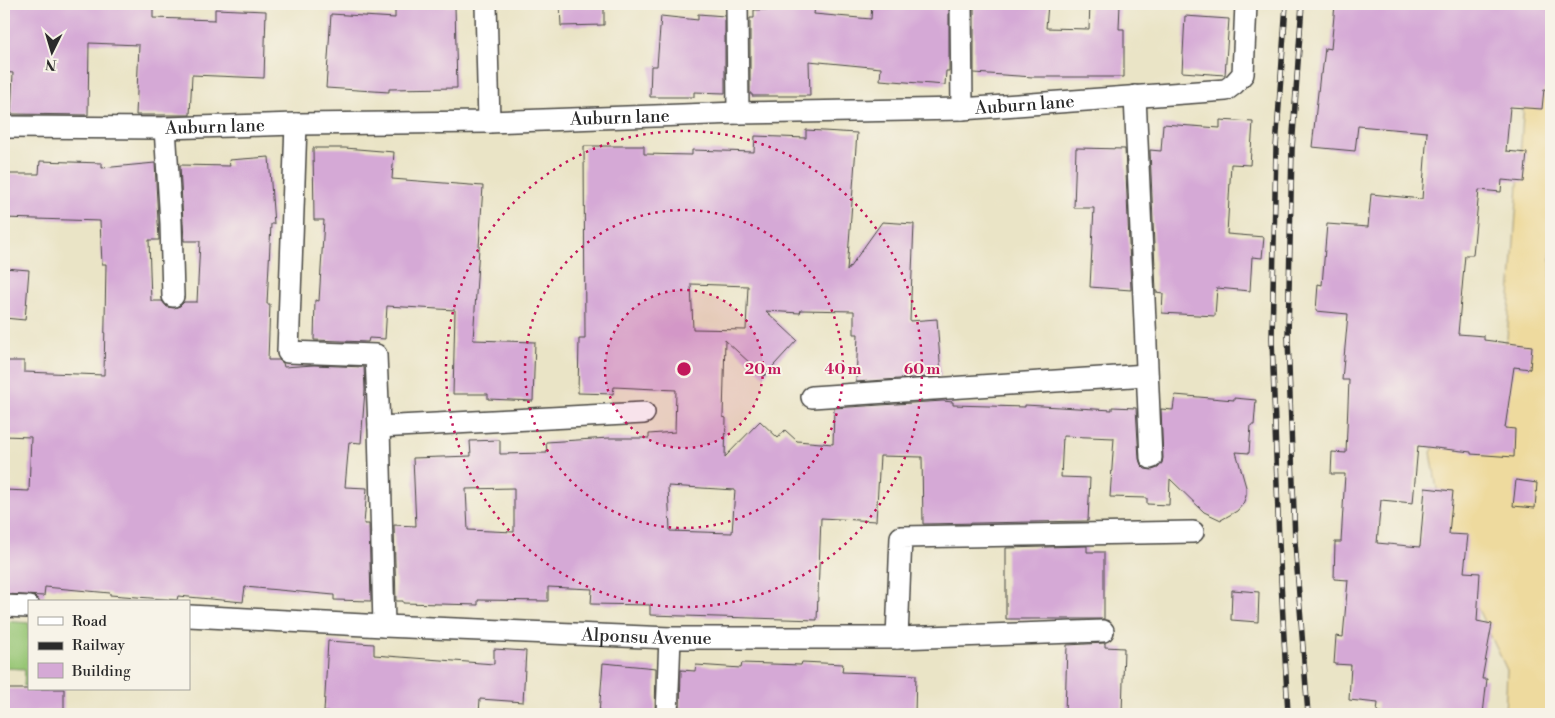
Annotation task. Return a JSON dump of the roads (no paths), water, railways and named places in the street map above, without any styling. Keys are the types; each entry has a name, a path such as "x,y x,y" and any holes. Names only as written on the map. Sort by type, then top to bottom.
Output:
{"street":[{"path":"486,4 489,122"},
{"path":"737,4 738,113"},
{"path":"961,4 962,108"},
{"name":"Auburn lane","path":"4,127 165,128 296,124 489,122 738,113 962,108 1226,90 1243,74 1246,4"},
{"path":"1135,96 1151,458"},
{"path":"296,124 288,352 376,355 384,626"},
{"path":"165,128 173,296"},
{"path":"812,397 1147,375"},
{"path":"379,427 644,414"},
{"path":"897,638 901,537 1193,532"},
{"path":"4,606 28,607"},
{"name":"Alponsu Avenue","path":"190,616 670,638 897,638 1103,631"},
{"path":"667,714 670,638"}],"railway":[{"path":"1286,4 1276,148 1272,338 1279,543 1288,714"},
{"path":"1302,4 1292,149 1288,337 1295,542 1308,714"}]}
